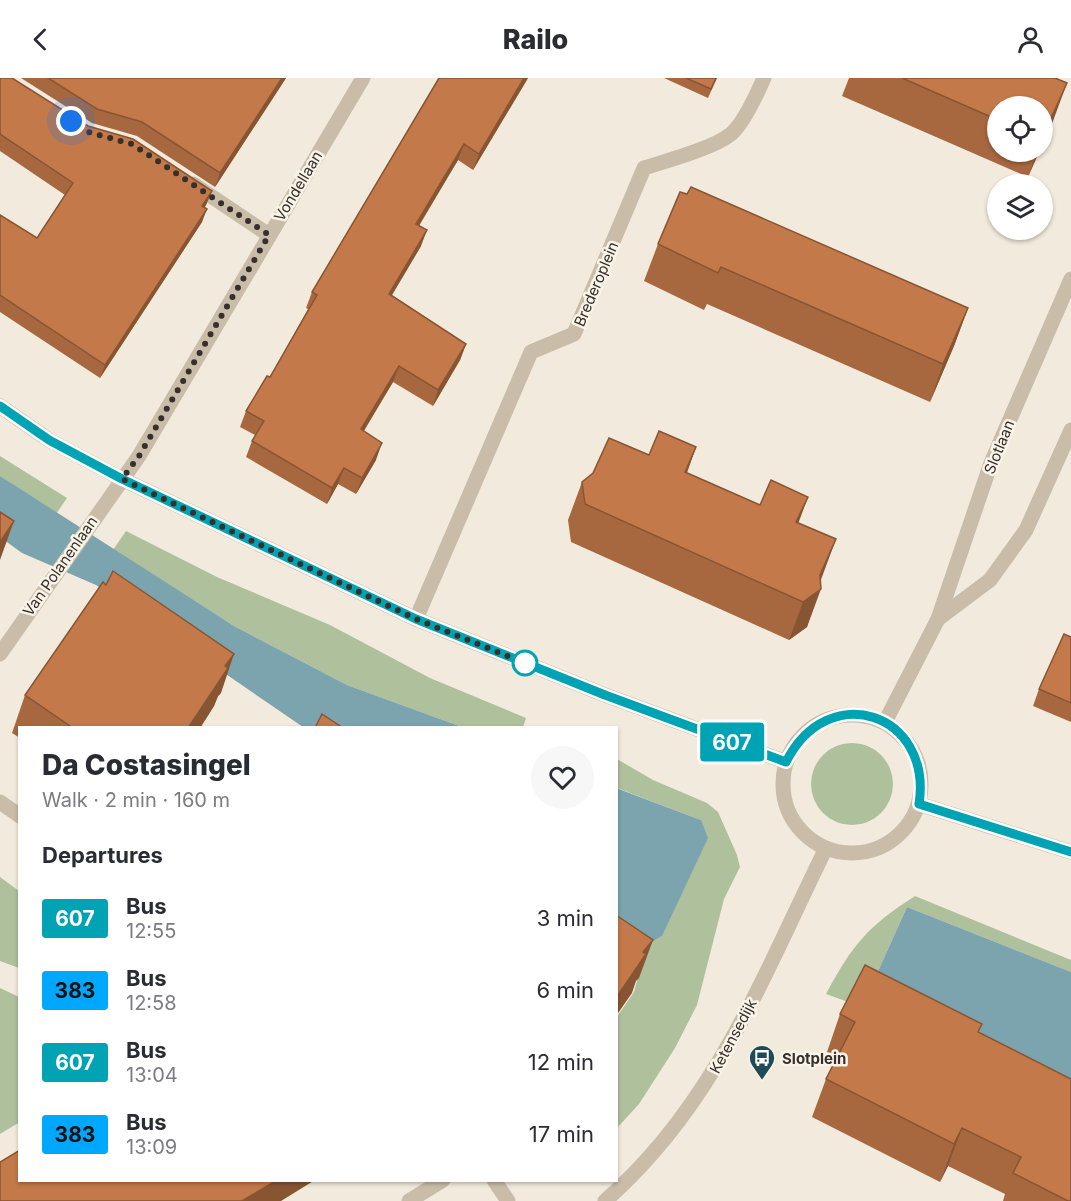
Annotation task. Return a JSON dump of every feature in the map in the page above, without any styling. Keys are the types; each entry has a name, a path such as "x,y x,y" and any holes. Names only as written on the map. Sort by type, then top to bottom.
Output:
{"street":[{"name":"Vondellaan","path":"122,479 139,456 363,78"},
{"name":"Brederoplein","path":"416,619 531,352 574,334 644,168 684,156 731,134 754,99 764,78"},
{"path":"181,176 269,235"},
{"name":"Slotlaan","path":"885,722 938,619 991,463 1071,279"},
{"path":"0,406 49,440 122,479 416,619 605,695 786,762"},
{"name":"Slotlaan","path":"938,619 990,580 1026,530 1071,430"},
{"name":"Van Polanenlaan","path":"0,654 122,479"},
{"path":"845,714 866,715 885,722 900,733 912,748 920,766 922,785 919,804 911,822 898,836 882,847 864,853 844,853 826,848 798,828 789,813 783,788 786,762 802,736 826,719 845,714"},
{"path":"0,802 18,815"},
{"path":"919,804 1071,852"},
{"name":"Ketensedijk","path":"605,1201 632,1178 679,1122 719,1065 826,848"},
{"path":"409,1201 440,1182"},
{"path":"495,1182 508,1201"}],"green space":[{"path":"0,456 67,498 56,514 0,476"},
{"path":"126,531 217,577 330,625 430,678 526,718 523,726 459,726 347,685 234,626 113,550"},
{"path":"852,743 868,746 881,755 890,768 893,784 890,800 881,813 868,822 852,825 836,822 823,813 814,800 811,784 814,768 823,755 836,746"},
{"path":"618,760 653,780 707,803 718,812 740,867 724,899 697,1005 675,1048 639,1104 618,1127 618,1016 634,992 647,944 701,820 618,788"},
{"path":"0,877 18,890 18,968 0,961"},
{"path":"915,896 1071,960 1071,972 907,907 865,1000 851,1003 826,994 853,949 873,927"},
{"path":"0,988 18,997 18,1123 0,1134"}],"water":[{"path":"0,476 234,626 347,685 459,726 302,726 96,585 22,553 0,537"},
{"path":"618,789 701,820 708,838 662,936 647,944 618,927"},
{"path":"907,907 1071,972 1071,1107 865,1000"}],"building":[{"path":"0,78 12,78 88,126 133,139 212,191 202,206 207,209 105,365 0,295 0,215 37,238 73,183 0,134"},
{"path":"48,78 282,78 220,173 142,122 97,109"},
{"path":"439,78 524,78 479,154 464,144 416,224 427,230 389,294 466,344 438,390 399,366 361,429 382,443 362,478 344,468 332,488 252,441 264,421 246,411 267,376 270,377 317,295 312,292"},
{"path":"686,78 716,78 711,89"},
{"path":"902,78 1055,78 1067,83 1053,114 1053,96 987,96 987,115"},
{"path":"691,187 968,308 943,364 721,267 718,273 658,244 680,192 687,194"},
{"path":"659,431 696,447 685,472 760,505 771,480 808,497 796,522 836,539 820,575 821,589 803,602 585,504 582,482 593,473 609,438 649,455"},
{"path":"0,512 14,521 0,542"},
{"path":"113,571 234,654 225,666 228,668 189,726 70,726 25,695 103,582 106,585"},
{"path":"1064,634 1071,637 1071,703 1039,689"},
{"path":"322,714 340,726 316,726"},
{"path":"618,916 653,940 643,952 646,954 618,995"},
{"path":"865,965 982,1024 978,1032 1071,1079 1071,1201 1013,1173 1021,1157 962,1128 954,1144 826,1079 855,1022 840,1014"},
{"path":"18,1151 18,1182 274,1182 242,1201 0,1201 0,1162"}],"bus line":[{"name":"607","path":"0,406 49,440 122,479 416,619 605,695 786,762 795,744 809,729 826,719 845,714 866,715 885,722 900,733 912,748 920,766 922,785 919,804 1071,852"}],"place":[{"name":"Slotplein","path":"762,1081"}],"route":[{"path":"71,121 88,132 132,144 269,235 139,456 122,479 416,619 525,663"}]}
